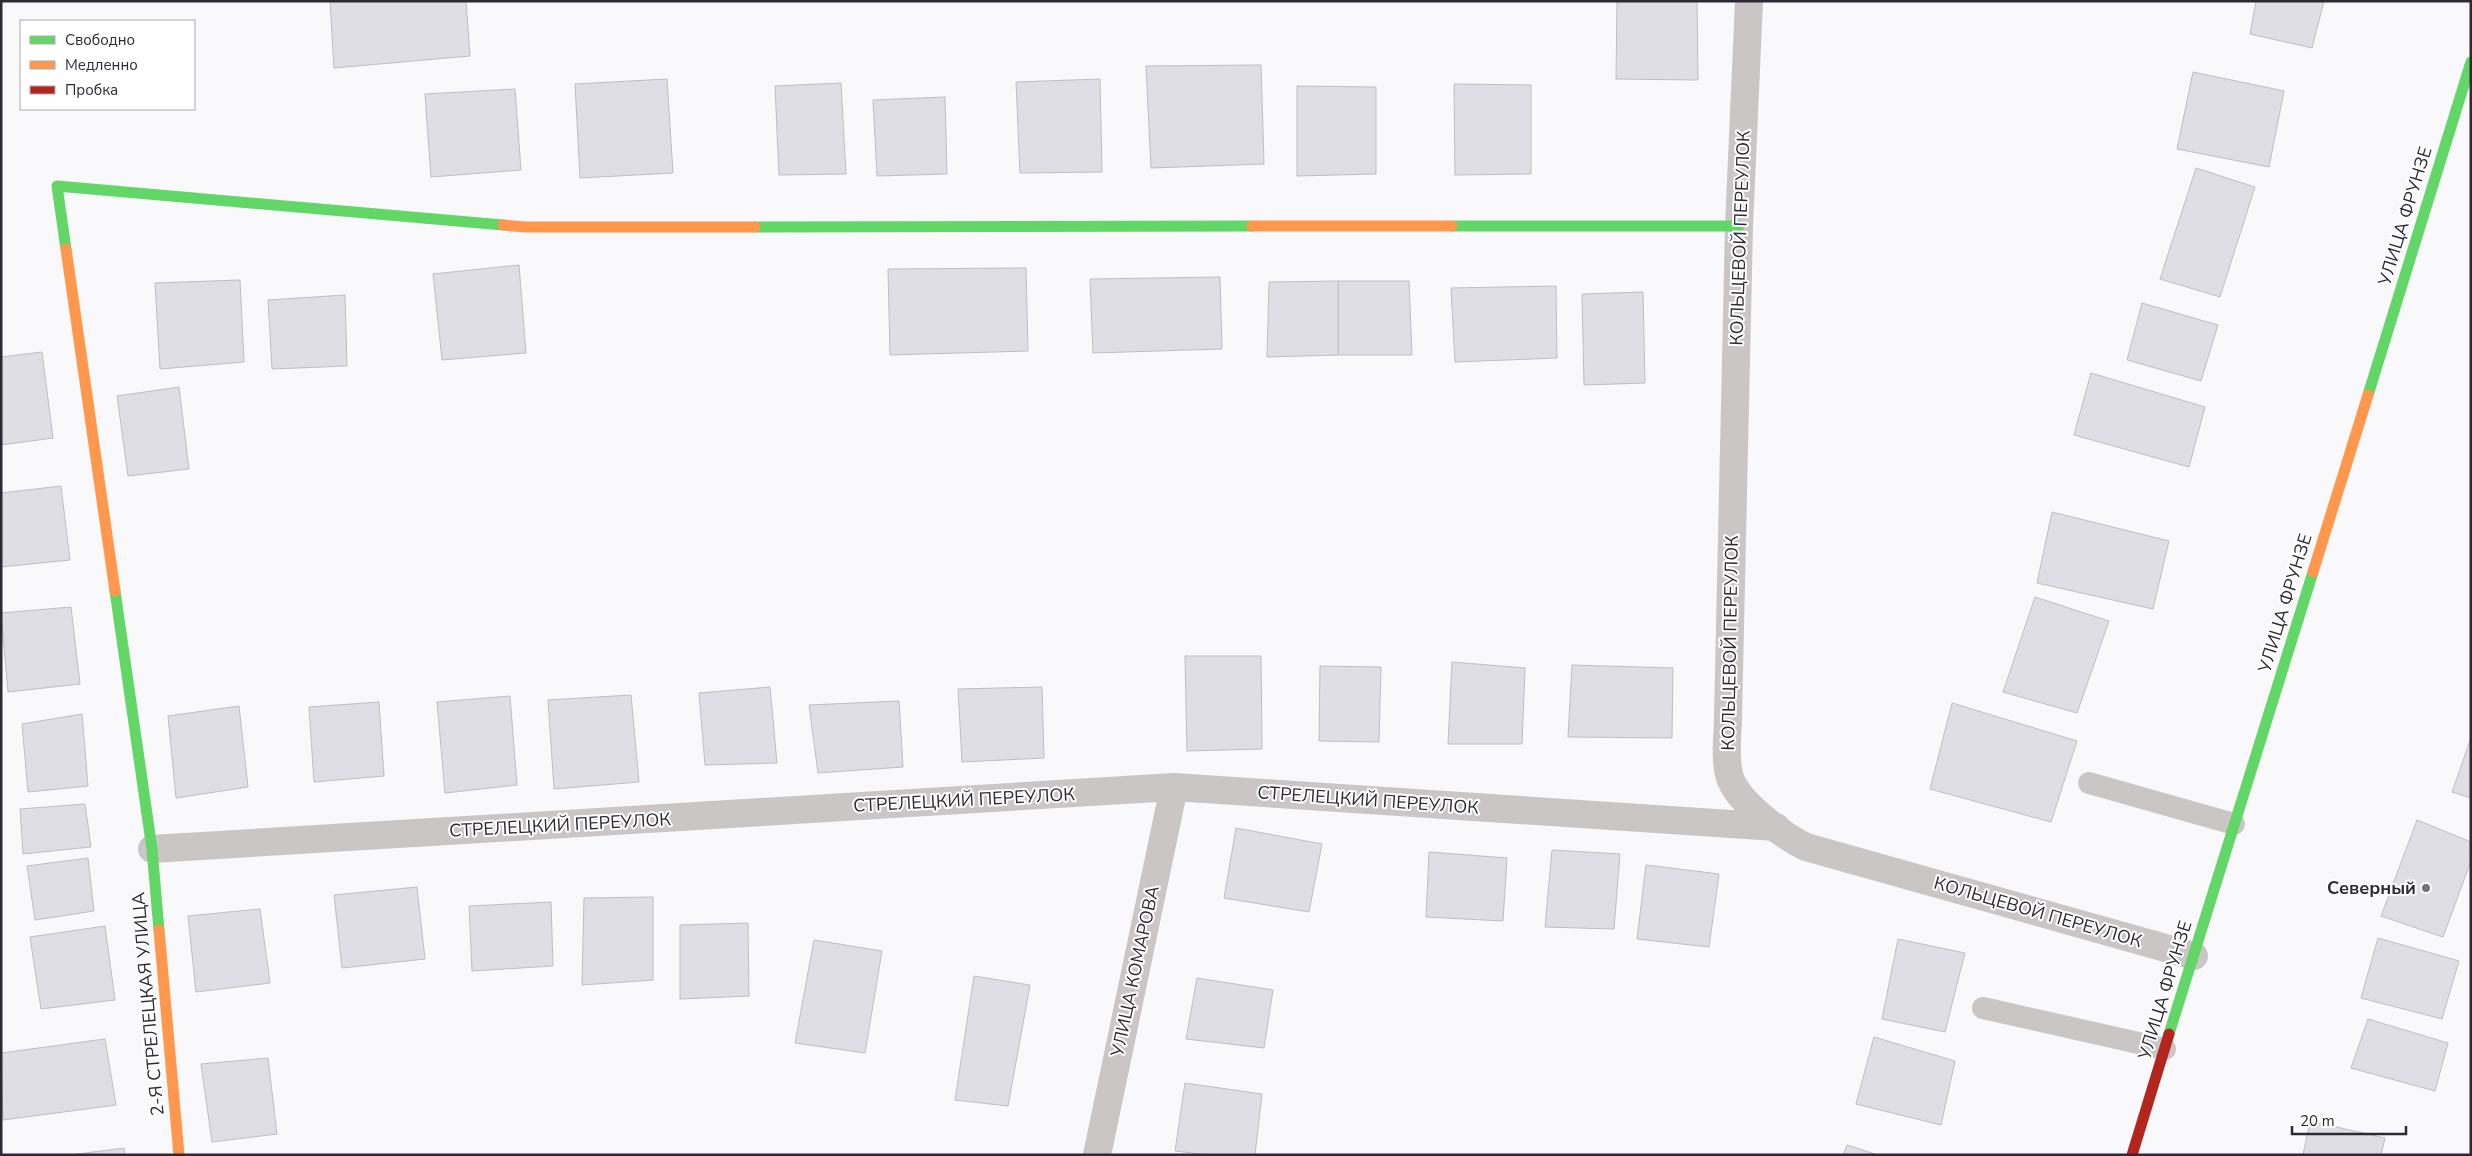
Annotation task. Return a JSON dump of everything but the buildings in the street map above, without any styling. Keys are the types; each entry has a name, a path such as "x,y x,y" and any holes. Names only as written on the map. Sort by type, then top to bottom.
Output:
{"street":[{"name":"КОЛЬЦЕВОЙ ПЕРЕУЛОК","path":"1749,1 1739,226 1728,752 1730,777 1738,791 1776,828 1791,840 1806,847 2194,956"},
{"name":"УЛИЦА ФРУНЗЕ","path":"2132,1155 2471,62"},
{"name":"2-Я СТРЕЛЕЦКАЯ УЛИЦА","path":"179,1155 152,849 57,186 525,227 1739,226"},
{"name":"СТРЕЛЕЦКИЙ ПЕРЕУЛОК","path":"152,849 1174,787 1776,828"},
{"name":"УЛИЦА КОМАРОВА","path":"1097,1155 1174,787"}],"lane":[{"path":"2089,784 2234,824"},
{"path":"1983,1008 2164,1049"}],"traffic: fast":[{"path":"2368,395 2471,62"},
{"path":"66,249 57,186 503,225"},
{"path":"755,227 1252,226"},
{"path":"1452,226 1739,226"},
{"path":"2169,1034 2313,572"},
{"path":"115,591 152,849 159,930"}],"traffic: slow":[{"path":"503,225 525,227 755,227"},
{"path":"1252,226 1452,226"},
{"path":"66,249 115,591"},
{"path":"2313,572 2368,395"},
{"path":"159,930 179,1155"}],"traffic: jam":[{"path":"2132,1155 2169,1034"}],"place":[{"name":"Северный","path":"2426,888"}]}
